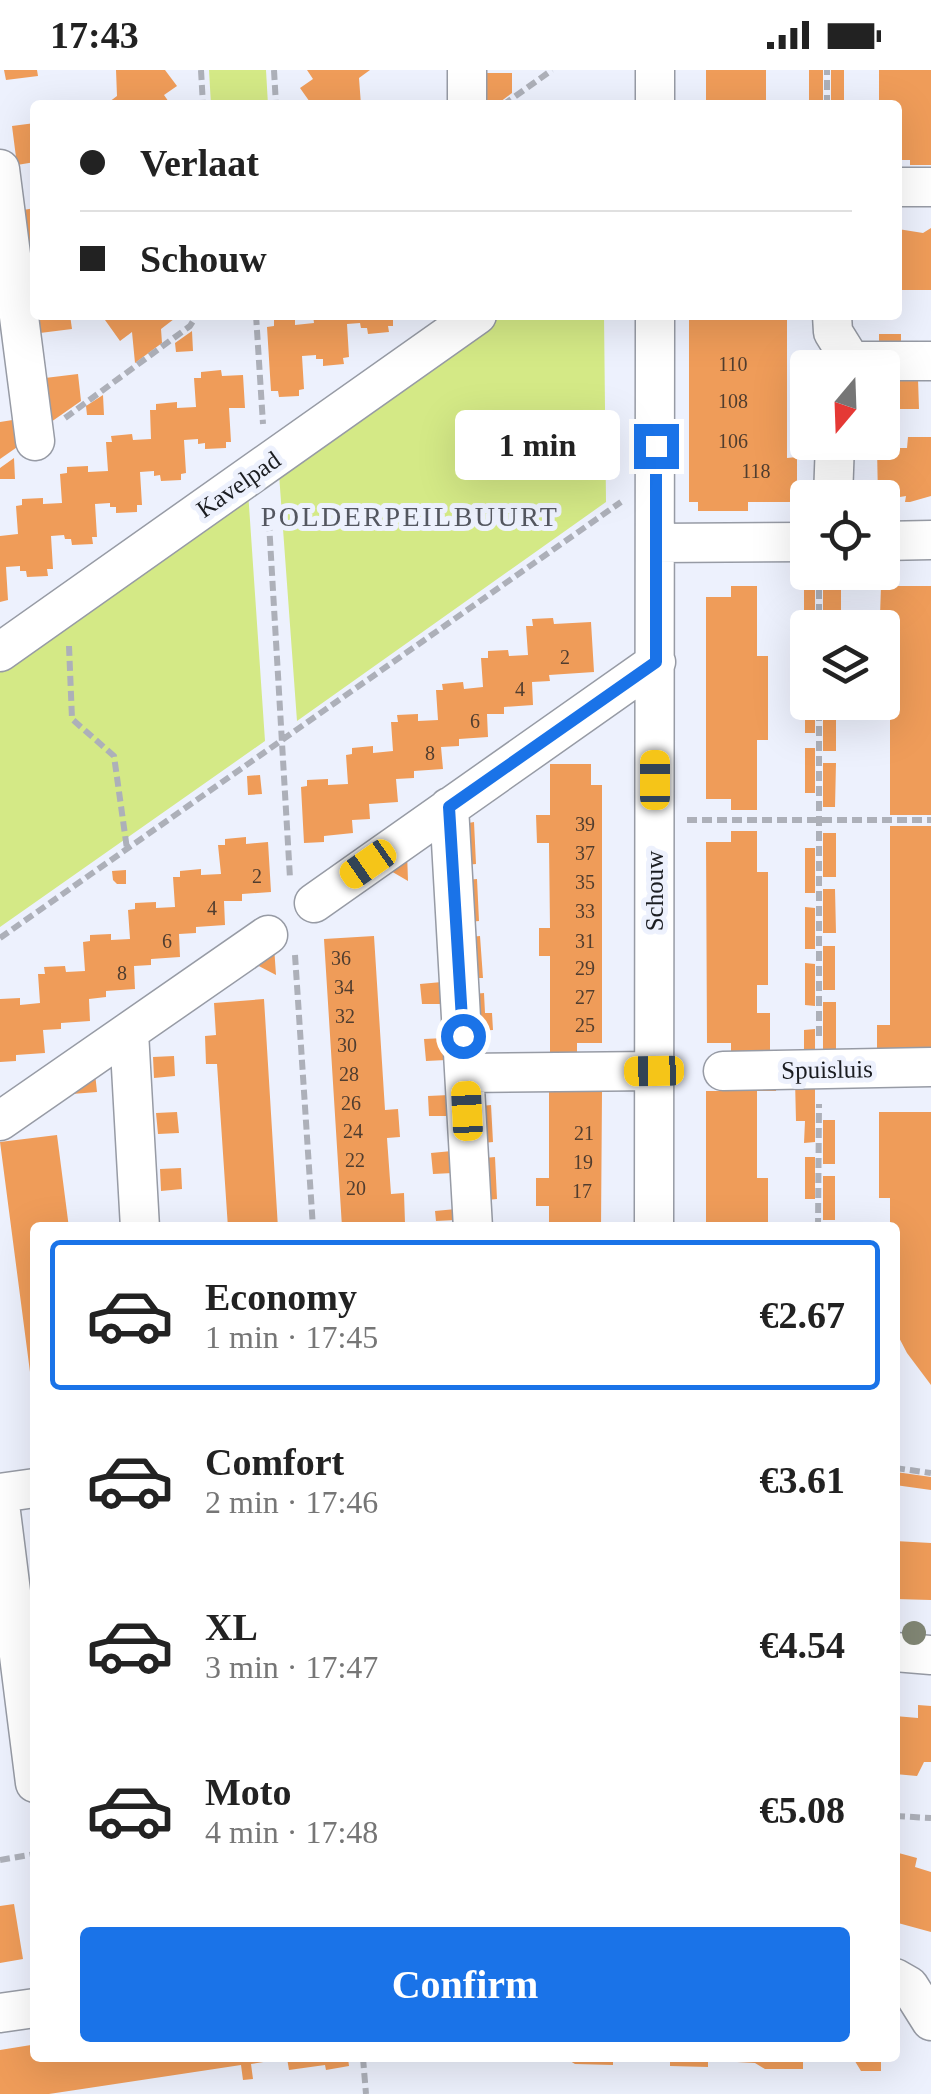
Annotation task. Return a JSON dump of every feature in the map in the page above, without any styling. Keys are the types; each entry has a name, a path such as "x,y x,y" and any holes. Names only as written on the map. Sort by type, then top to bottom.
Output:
{"street":[{"path":"467,70 467,100"},
{"path":"655,70 655,100"},
{"path":"0,169 22,418"},
{"path":"902,186 931,187"},
{"name":"Kavelpad","path":"0,652 470,320"},
{"name":"Schouw","path":"654,1222 655,320"},
{"path":"832,320 833,332 842,350"},
{"path":"900,362 931,361"},
{"path":"900,541 931,540"},
{"path":"656,543 790,542"},
{"path":"302,891 449,807 656,662"},
{"path":"449,807 473,1222"},
{"path":"0,1121 129,1032 281,936"},
{"path":"129,1032 140,1222"},
{"name":"Spuisluis","path":"723,1071 931,1067"},
{"path":"465,1074 654,1071"},
{"path":"0,1493 30,1489"},
{"path":"0,1504 30,1750"},
{"path":"900,1652 931,1655"},
{"path":"912,1980 931,2021"},
{"path":"0,2013 30,2009"}],"path":[{"path":"274,70 276,100"},
{"path":"510,100 552,70"},
{"path":"827,70 827,100"},
{"path":"202,71 203,100"},
{"path":"22,418 190,326 194,320"},
{"path":"256,320 282,740 302,891"},
{"path":"0,938 656,479"},
{"path":"67,605 72,719 114,756 127,849"},
{"path":"818,1222 819,720"},
{"path":"655,820 931,820"},
{"path":"281,936 312,1222"},
{"path":"900,1469 931,1473"},
{"path":"900,1816 931,1818"},
{"path":"0,1860 30,1855"},
{"path":"363,2062 366,2094"}],"green space":[{"path":"209,70 266,70 268,100 211,100"},
{"path":"495,320 604,320 606,502 297,721 279,474"},
{"path":"248,491 265,741 0,927 0,666"}],"building":[{"path":"4,70 37,70 38,76 6,80"},
{"path":"116,70 165,70 177,86 164,95 168,100 112,100 117,96"},
{"path":"307,70 370,70 359,78 361,100 308,100 300,88 313,79"},
{"path":"706,70 766,70 766,100 706,100"},
{"path":"809,70 823,70 823,100 809,100"},
{"path":"831,70 844,70 844,100 831,100"},
{"path":"879,70 931,70 931,165 910,165 910,160 902,160 902,100 879,100"},
{"path":"481,73 512,73 512,93 503,100 481,100"},
{"path":"30,124 30,163 17,165 12,126"},
{"path":"30,209 30,249 28,249 23,210"},
{"path":"931,228 931,290 902,290 902,230 923,233"},
{"path":"38,320 71,320 72,329 40,333"},
{"path":"105,320 173,320 161,329 162,343 135,363 132,332 120,341"},
{"path":"274,320 295,320 295,325 314,320 393,320 393,326 388,326 389,332 368,334 360,323 347,324 349,357 343,358 344,364 323,366 323,359 316,359 316,355 302,356 304,389 299,390 299,396 279,397 278,391 271,391 267,327 274,326"},
{"path":"689,320 787,320 787,458 797,460 797,480 790,480 790,502 748,502 748,511 698,511 698,502 689,502"},
{"path":"192,331 193,351 176,352 175,343"},
{"path":"879,334 901,334 901,347 879,347"},
{"path":"221,370 222,376 243,375 245,408 229,408 231,442 226,442 226,448 205,449 205,443 198,444 198,439 184,440 186,473 181,474 181,480 161,481 154,471 140,472 142,505 137,505 137,512 116,513 116,507 110,507 110,503 95,504 97,537 92,537 93,544 72,545 64,535 51,536 53,569 47,569 48,576 27,577 20,566 6,567 8,600 0,602 0,536 18,534 16,506 22,505 22,499 43,498 43,504 62,503 60,474 67,473 67,467 88,466 88,472 108,471 106,442 112,442 111,436 132,434 133,440 151,439 150,410 156,410 156,404 177,402 177,408 196,407 194,378 201,378 201,372"},
{"path":"78,374 81,401 51,422 45,378"},
{"path":"900,379 918,379 919,409 900,409"},
{"path":"103,395 104,415 87,415 86,406"},
{"path":"19,419 23,443 0,459 0,422"},
{"path":"908,437 931,437 931,496 910,502 905,502 906,496 900,497 900,480 878,480 877,460 900,460 900,448 907,448"},
{"path":"14,458 15,479 0,479 0,468"},
{"path":"731,586 757,586 757,656 768,656 768,740 757,740 757,810 731,810 731,799 706,799 706,597 731,597"},
{"path":"931,586 931,815 890,815 890,720 900,720 900,610 880,610 881,590"},
{"path":"804,590 815,590 815,610 804,610"},
{"path":"823,590 841,590 841,610 823,610"},
{"path":"553,618 554,624 591,622 594,672 549,675 550,681 532,682 533,705 504,707 504,714 487,714 488,737 459,739 459,746 441,747 443,769 414,771 414,778 396,779 398,802 369,804 370,819 352,820 353,833 324,836 324,842 304,843 301,787 307,786 307,780 328,779 328,785 348,784 346,755 352,754 352,748 373,746 373,753 393,751 391,722 398,722 397,715 418,714 418,721 438,720 436,690 443,690 442,684 463,682 464,689 483,687 481,658 488,658 488,651 528,655 526,626 533,626 532,619"},
{"path":"805,720 815,720 815,733 805,733"},
{"path":"823,720 836,720 836,751 823,751"},
{"path":"805,748 815,748 815,793 805,793"},
{"path":"823,763 836,763 835,807 823,807"},
{"path":"550,764 591,764 591,785 602,785 602,1043 577,1043 577,1054 550,1054 550,956 539,956 539,928 550,928 549,843 537,843 536,815 550,815"},
{"path":"260,775 262,794 248,795 247,776"},
{"path":"474,822 476,864 465,865 463,824"},
{"path":"890,826 931,826 931,1054 877,1054 877,1025 890,1025"},
{"path":"731,831 757,831 757,872 768,872 768,985 757,985 757,1013 770,1013 770,1054 731,1054 731,1043 707,1043 706,842 731,842"},
{"path":"823,833 836,833 836,877 823,877"},
{"path":"246,837 246,844 268,842 271,892 242,894 242,901 224,901 225,925 196,927 196,933 179,934 180,957 151,959 151,965 134,966 135,989 106,991 106,997 89,999 90,1021 61,1023 61,1029 43,1030 45,1053 16,1055 16,1061 0,1062 0,999 20,998 20,1005 40,1003 38,974 45,974 44,967 65,966 66,972 85,971 83,942 90,941 90,935 111,934 111,940 130,939 128,910 135,909 135,903 156,902 156,908 175,907 173,877 180,877 180,871 201,869 201,875 221,874 218,845 225,845 225,839"},
{"path":"805,848 815,848 815,893 805,893"},
{"path":"407,852 408,881 384,867"},
{"path":"126,870 126,884 117,884 112,871"},
{"path":"477,879 479,921 469,922 466,880"},
{"path":"823,889 835,889 836,933 823,933"},
{"path":"805,907 815,908 815,949 805,949"},
{"path":"374,936 385,1110 398,1109 400,1137 387,1138 391,1194 404,1193 405,1222 342,1222 324,939"},
{"path":"480,936 483,978 473,978 470,937"},
{"path":"274,946 276,975 251,962"},
{"path":"823,946 835,946 835,990 823,990"},
{"path":"805,963 815,964 815,1006 805,1005"},
{"path":"442,982 443,1004 422,1004 420,984"},
{"path":"484,993 485,1013 492,1013 493,1030 476,1031 473,994"},
{"path":"264,999 278,1222 228,1222 217,1064 206,1064 205,1036 216,1035 214,1003"},
{"path":"823,1002 836,1002 836,1054 823,1054"},
{"path":"815,1029 815,1054 804,1054 804,1030"},
{"path":"445,1038 446,1060 426,1061 424,1039"},
{"path":"174,1056 175,1076 154,1078 153,1057"},
{"path":"95,1073 97,1092 72,1094 70,1091"},
{"path":"549,1080 577,1080 576,1091 602,1092 601,1222 549,1222 549,1206 536,1206 536,1178 549,1178"},
{"path":"731,1080 776,1080 776,1091 757,1091 757,1178 768,1178 768,1222 706,1222 706,1091 731,1091"},
{"path":"795,1080 815,1080 815,1142 804,1143 805,1121 796,1121"},
{"path":"449,1095 450,1116 429,1116 428,1096"},
{"path":"491,1105 493,1142 483,1143 481,1106"},
{"path":"177,1112 179,1133 158,1134 156,1113"},
{"path":"879,1112 931,1112 931,1385 900,1340 900,1222 890,1222 890,1198 879,1198"},
{"path":"823,1120 835,1120 835,1164 823,1164"},
{"path":"57,1135 68,1222 30,1222 30,1372 0,1142"},
{"path":"452,1151 453,1173 433,1174 431,1153"},
{"path":"495,1157 497,1199 487,1200 484,1158"},
{"path":"805,1157 815,1157 815,1199 805,1199"},
{"path":"181,1168 182,1189 161,1191 160,1169"},
{"path":"823,1176 835,1176 835,1220 823,1220"},
{"path":"456,1209 456,1220 436,1221 435,1211"},
{"path":"900,1473 931,1477 931,1490 900,1486"},
{"path":"900,1541 931,1543 931,1600 900,1599"},
{"path":"918,1705 931,1706 931,1762 924,1762 917,1776 900,1774 900,1716 918,1718"},
{"path":"900,1853 917,1858 915,1867 931,1872 931,1932 900,1924"},
{"path":"14,1904 23,1959 0,1963 0,1906"},
{"path":"30,2045 30,2062 264,2062 251,2064 253,2079 243,2080 241,2065 49,2094 0,2094 0,2050"},
{"path":"288,2062 348,2062 349,2066 326,2070 325,2065 289,2070"},
{"path":"572,2062 613,2062 613,2065"},
{"path":"670,2062 708,2062 708,2067 670,2066"},
{"path":"732,2062 803,2062 803,2069 765,2069 755,2063"},
{"path":"855,2062 881,2062 881,2071 861,2071"}],"district":[{"name":"POLDERPEILBUURT","path":"410,516"}],"route":[{"path":"463,1036 449,807 656,662 656,446"}]}
